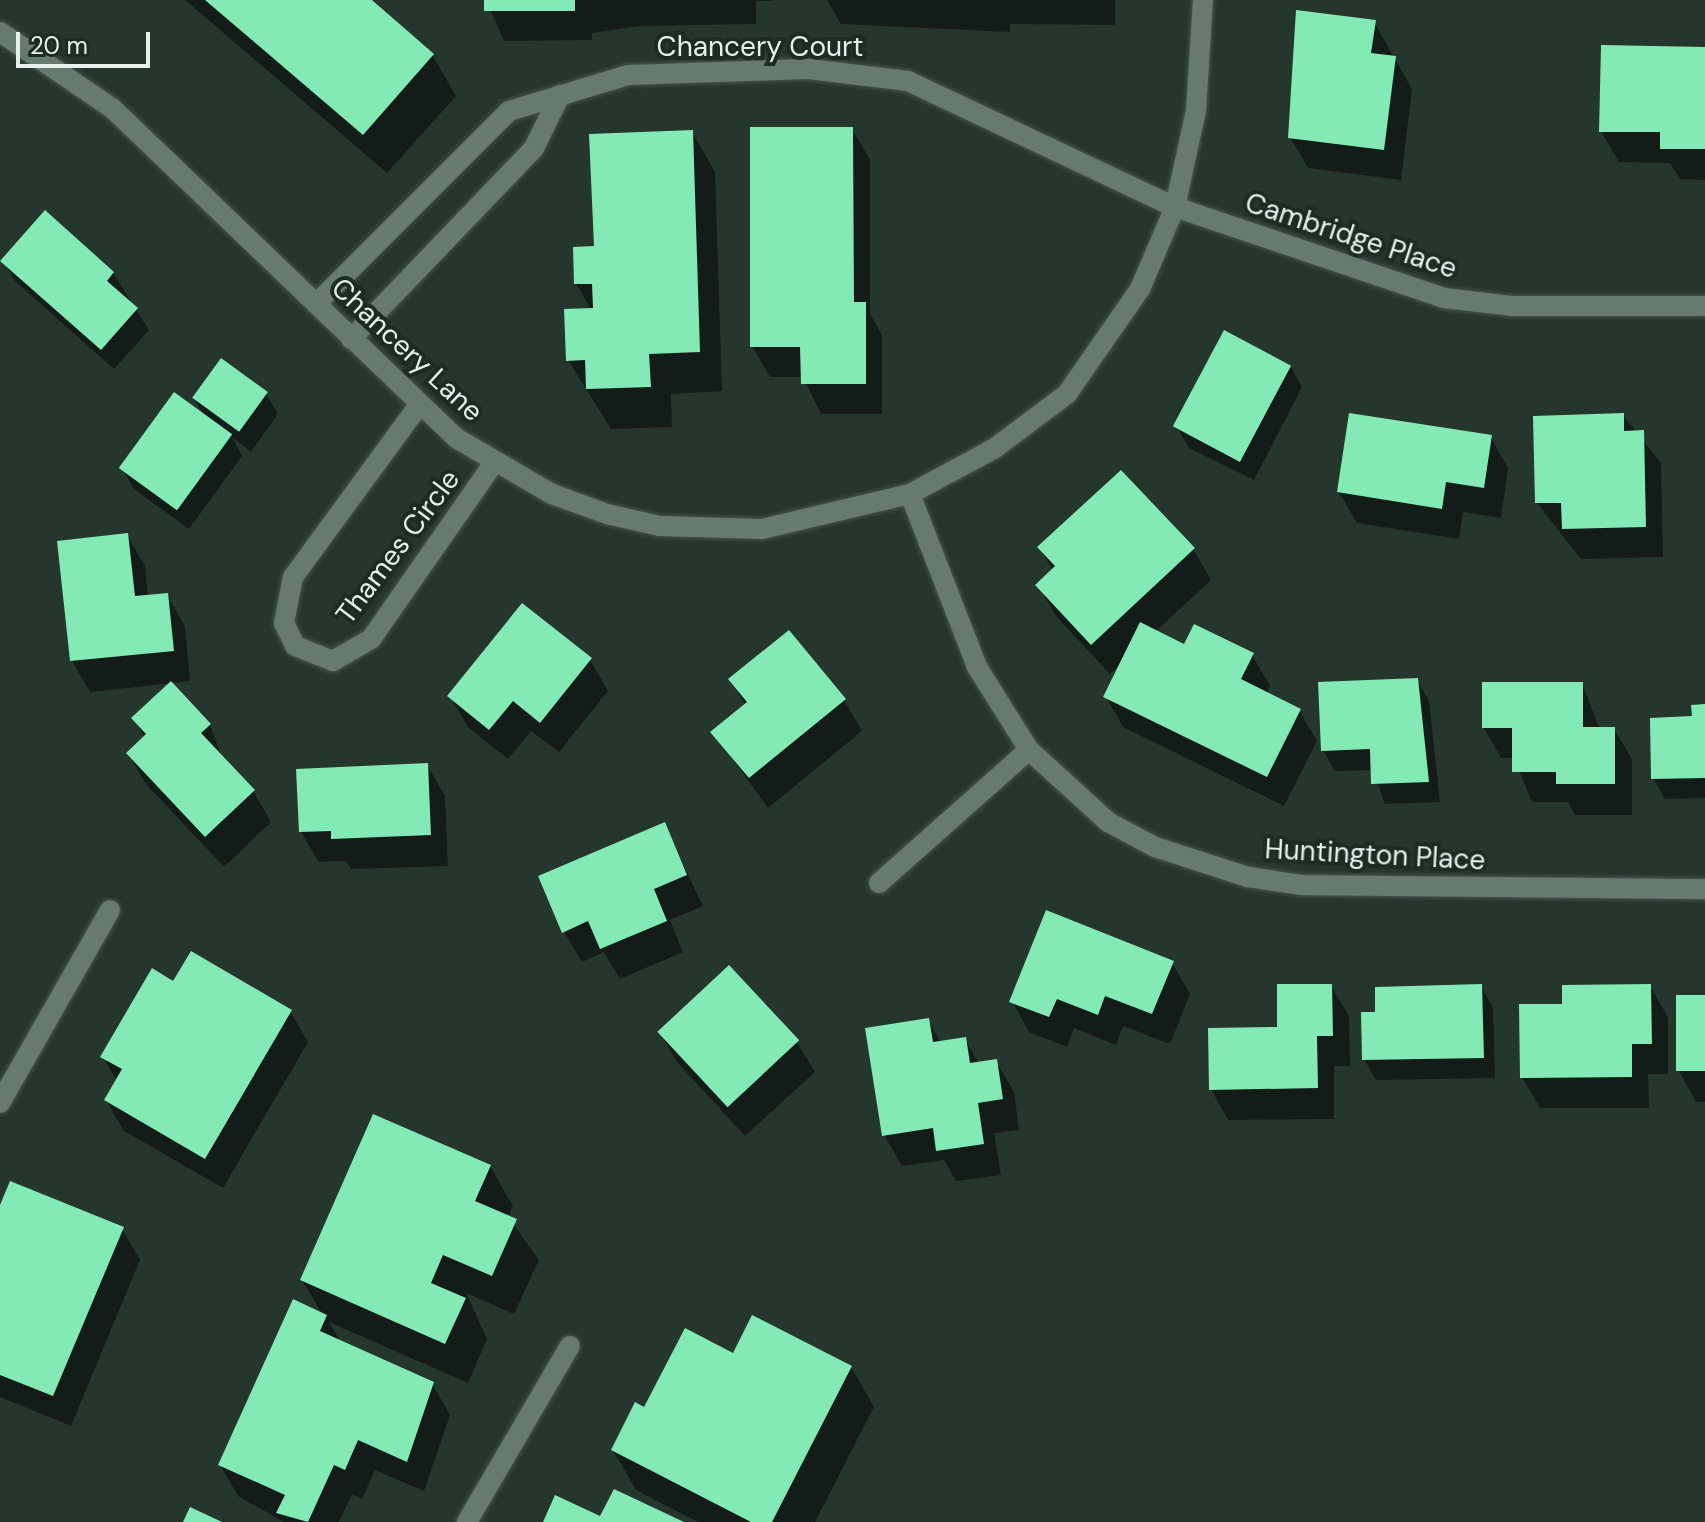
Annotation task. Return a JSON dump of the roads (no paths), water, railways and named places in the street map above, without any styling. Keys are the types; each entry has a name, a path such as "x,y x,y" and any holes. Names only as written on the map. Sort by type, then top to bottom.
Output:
{"street":[{"name":"Chancery Lane","path":"0,32 112,108 419,405 494,463 607,514 709,530 819,520 910,494 995,448 1067,394 1140,289 1175,207 1196,111 1203,0"},
{"name":"Chancery Court","path":"316,304 487,126 533,99 560,95 628,75 866,73 955,99 1175,207"},
{"path":"351,339 534,148 560,95"},
{"name":"Cambridge Place","path":"1175,207 1444,298 1511,306 1705,306"},
{"name":"Thames Circle","path":"419,405 293,577 284,623 295,646 333,661 371,639 494,463"},
{"name":"Huntington Place","path":"910,494 977,667 1029,750 1108,822 1155,847 1248,877 1368,888 1705,889"},
{"path":"879,883 1029,750"},
{"path":"0,1103 110,910"},
{"path":"467,1522 570,1346"}]}
